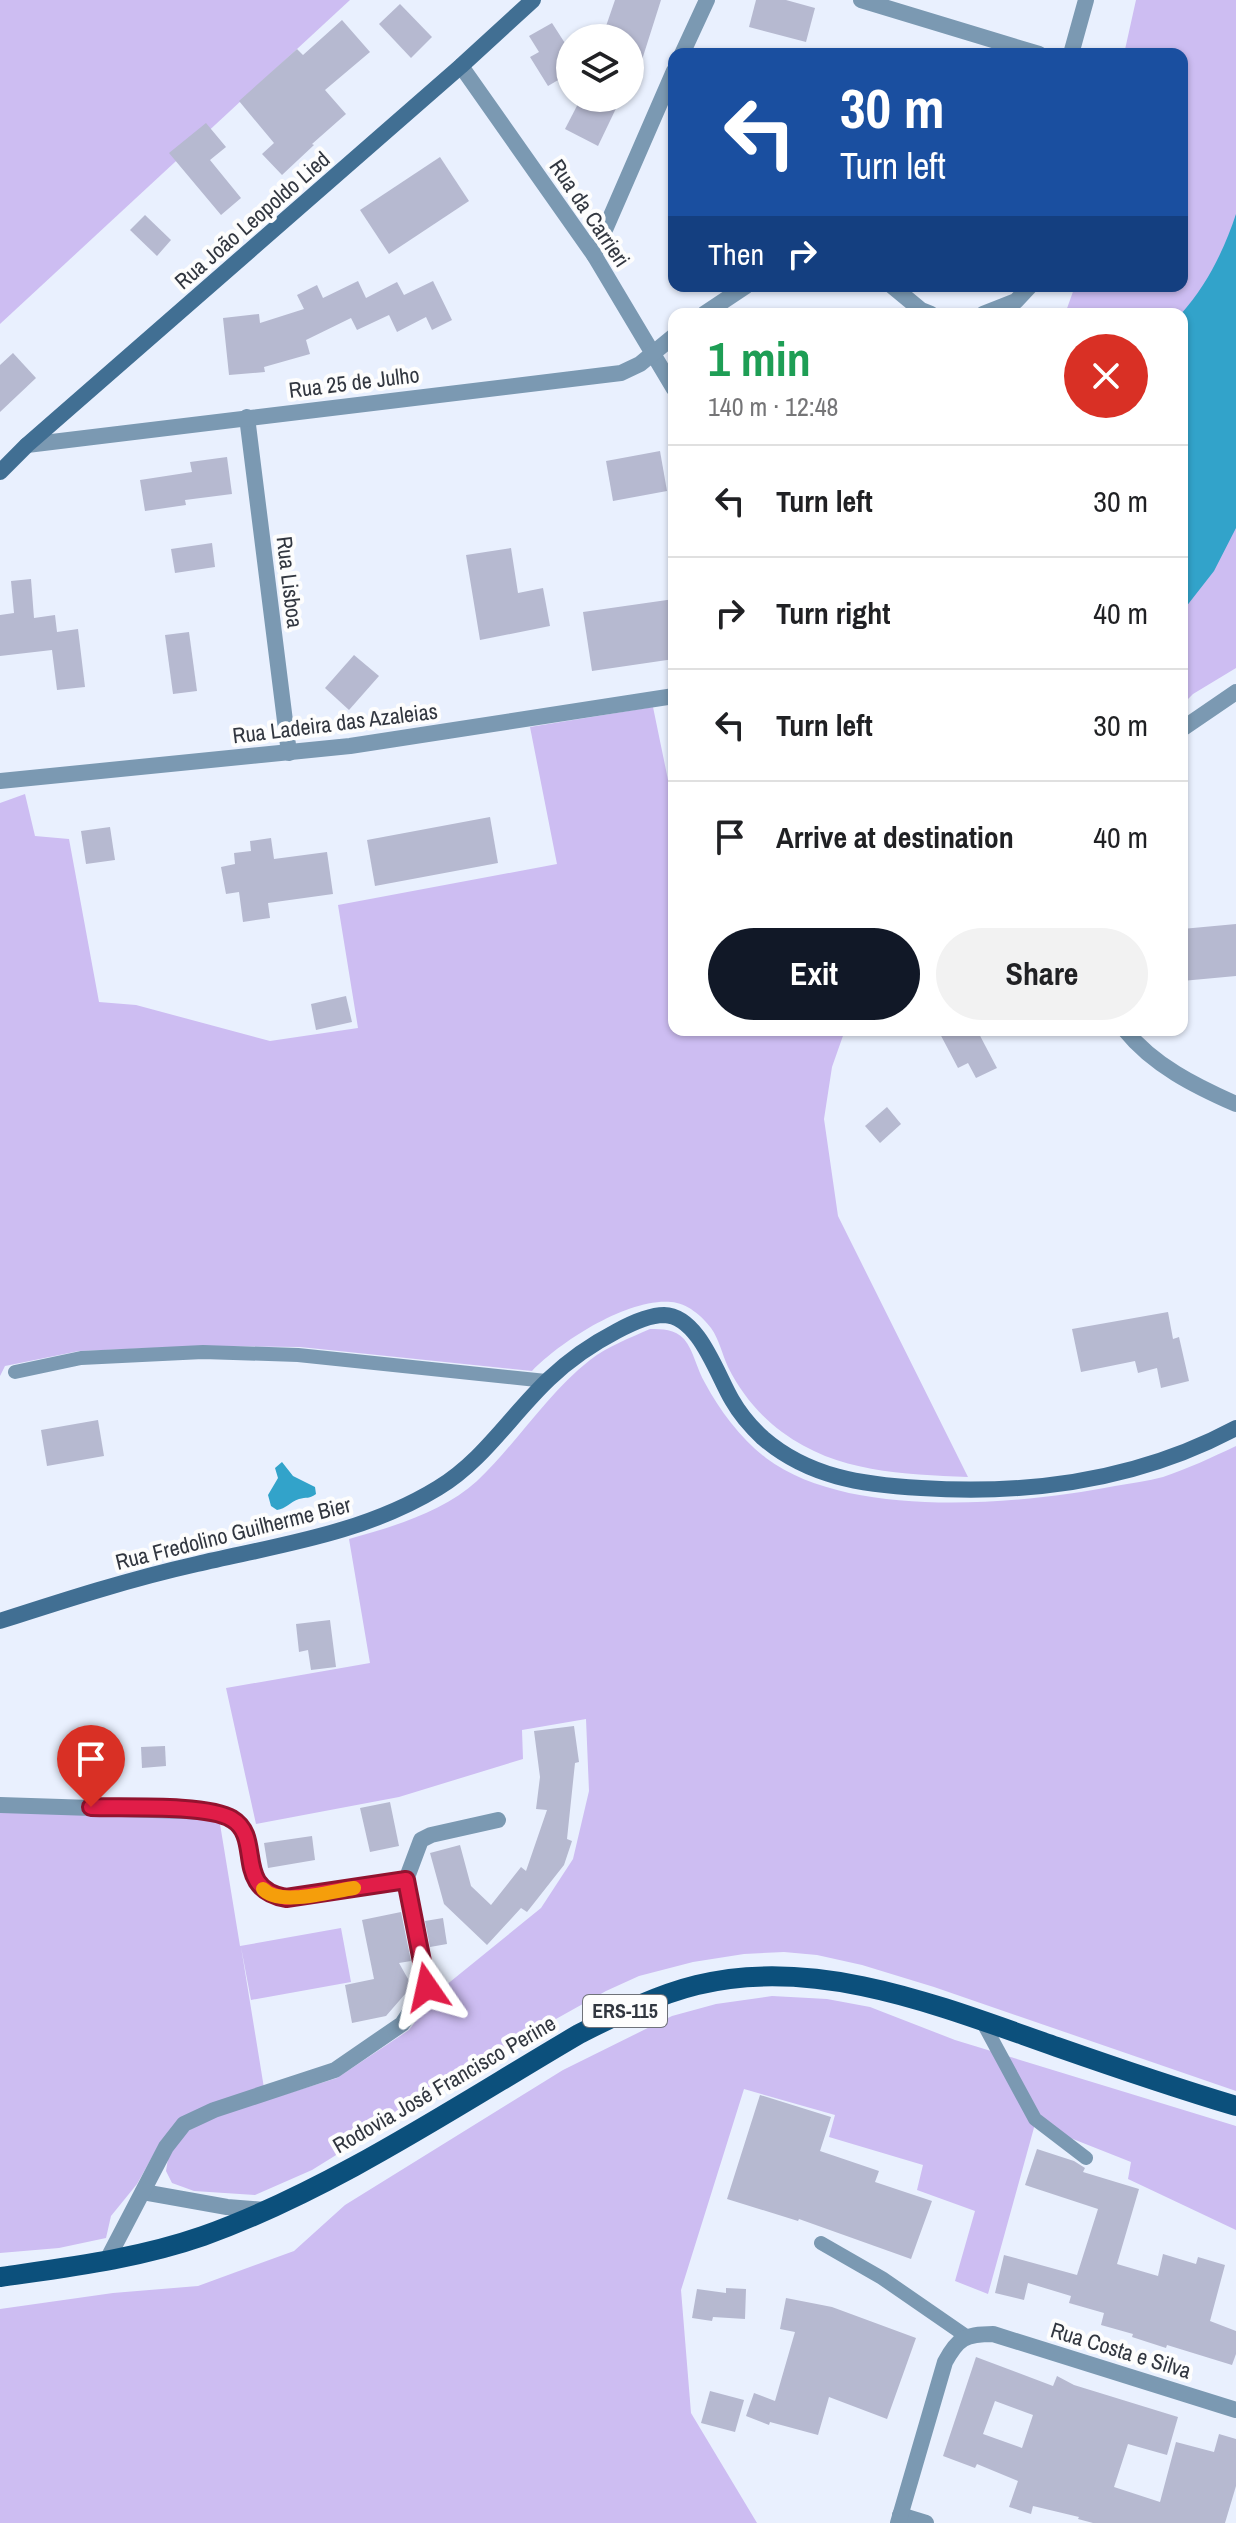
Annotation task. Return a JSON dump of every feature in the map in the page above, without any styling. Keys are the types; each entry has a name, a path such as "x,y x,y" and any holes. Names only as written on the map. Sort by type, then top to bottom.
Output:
{"main road":[{"name":"Rodovia José Francisco Perine","path":"0,2277 106,2262 204,2235 265,2210 381,2149 579,2034 624,2011 697,1985 780,1976 871,1989 982,2021 1150,2080 1236,2106"}],"street":[{"name":"Rua João Leopoldo Lied","path":"0,472 533,0"},
{"path":"685,48 707,0"},
{"path":"861,0 1019,48"},
{"path":"1073,48 1086,0"},
{"name":"Rua da Carrieri","path":"461,66 594,255 668,379"},
{"path":"594,255 668,85"},
{"path":"713,308 737,292"},
{"path":"899,292 919,308"},
{"path":"998,308 1016,301 1024,292"},
{"name":"Rua 25 de Julho","path":"27,445 621,373 640,364 668,341"},
{"name":"Rua Lisboa","path":"247,417 289,753"},
{"path":"1188,725 1236,692"},
{"name":"Rua Ladeira das Azaleias","path":"0,781 350,746 668,697"},
{"path":"1131,1036 1149,1056 1172,1071 1236,1104"},
{"name":"Rua Fredolino Guilherme Bier","path":"0,1621 194,1564 350,1528 407,1505 459,1474 546,1381 575,1355 627,1326 664,1315 680,1319 693,1330 745,1419 783,1454 808,1468 859,1483 1002,1490 1083,1481 1147,1465 1197,1447 1236,1428"},
{"path":"0,1805 214,1812 234,1819 245,1835 254,1879 269,1895 286,1898 406,1880"},
{"path":"106,2262 166,2147 184,2124 214,2110 335,2070 402,2024 427,1987 406,1880 421,1840 498,1820"},
{"path":"143,2192 227,2207 265,2210"},
{"name":"Rua Costa e Silva","path":"966,2336 993,2334 1236,2410"},
{"path":"926,2523 899,2519 945,2362 953,2347 966,2336"}],"lane":[{"path":"15,1372 81,1358 203,1352 298,1355 546,1381"},
{"path":"982,2021 1035,2119 1086,2158"},
{"path":"821,2243 882,2278 966,2336"}],"shaded area":[{"path":"0,0 350,0 0,324"},
{"path":"1136,0 1236,0 1236,668 1188,699 1188,308 1067,308 1073,292 1188,292 1188,48 1125,48"},
{"path":"653,707 668,780 668,1036 843,1036 832,1067 824,1119 838,1216 968,1477 871,1469 825,1456 803,1446 782,1432 751,1403 733,1377 707,1323 688,1308 671,1302 635,1307 616,1314 577,1335 532,1371 300,1347 205,1346 79,1351 5,1366 0,1376 0,803 25,794 35,836 69,839 99,1002 136,1005 270,1041 358,1028 338,905 557,864 530,727"},
{"path":"650,1329 672,1331 684,1339 717,1404 740,1433 766,1458 801,1478 842,1491 887,1499 935,1502 984,1502 1076,1493 1163,1477 1236,1446 1236,2091 862,1965 817,1955 784,1952 744,1954 693,1962 639,1976 606,1991 547,2024 312,2170 255,2195 194,2191 172,2183 166,2171 169,2153 188,2131 216,2116 337,2078 409,2030 440,1990 541,1908 573,1859 589,1791 586,1719 522,1730 523,1759 399,1797 256,1824 226,1688 370,1663 349,1539 416,1517 464,1492 492,1466 574,1373 604,1351"},
{"path":"0,1812 214,1818 220,1824 240,1946 341,1928 351,1982 251,2000 241,1947 264,2088 181,2118 161,2141 137,2184 111,2216 106,2238 59,2248 0,2253"},
{"path":"772,1996 827,1999 870,2007 955,2040 1236,2126 1236,2230 1128,2179 1131,2162 1035,2124 988,2294 955,2281 975,2211 917,2190 923,2165 829,2137 835,2115 744,2089 681,2290 691,2413 757,2523 0,2523 0,2309 113,2293 198,2286 294,2251 345,2205 563,2070 672,2016 716,2004"}],"water":[{"path":"1236,214 1236,528 1214,571 1188,604 1186,308 1214,267"},
{"path":"282,1462 293,1476 315,1487 316,1494 277,1510 271,1506 268,1495 278,1478 275,1468"}],"building":[{"path":"615,0 661,0 644,54 644,24 607,24"},
{"path":"756,0 786,0 815,8 806,42 749,27"},
{"path":"400,4 432,37 411,58 379,24"},
{"path":"342,20 370,52 325,90 346,114 282,175 262,154 274,143 239,101 297,49 303,55"},
{"path":"552,23 556,29 556,81 548,86 530,57 539,52 529,36"},
{"path":"574,112 614,112 598,146 565,129"},
{"path":"206,123 226,147 210,160 241,198 221,215 169,153"},
{"path":"440,157 469,201 389,254 360,210"},
{"path":"145,215 171,240 157,256 130,230"},
{"path":"358,281 366,298 397,282 404,295 433,281 452,320 432,330 426,317 397,332 389,315 357,330 351,318 306,340 310,354 264,367 265,372 229,375 223,318 259,314 260,323 304,309 297,295 317,285 323,298"},
{"path":"13,353 36,378 0,412 0,365"},
{"path":"660,451 667,491 613,501 606,461"},
{"path":"227,457 232,494 185,500 186,505 145,511 140,480 192,472 190,462"},
{"path":"212,543 215,567 175,573 171,549"},
{"path":"511,548 518,593 543,588 550,626 480,640 466,555"},
{"path":"31,579 34,618 55,615 57,632 78,629 85,687 57,690 52,650 0,656 0,615 14,613 11,581"},
{"path":"668,600 668,660 592,671 583,612"},
{"path":"189,632 197,691 173,694 165,635"},
{"path":"354,655 379,676 349,710 325,688"},
{"path":"490,817 498,863 375,886 367,840"},
{"path":"110,827 115,860 86,864 81,831"},
{"path":"271,838 274,859 327,852 333,894 268,903 270,918 243,922 239,892 226,894 221,867 235,864 234,853 251,851 250,841"},
{"path":"1236,924 1236,976 1188,980 1188,928"},
{"path":"346,996 352,1022 316,1030 311,1004"},
{"path":"941,1036 980,1036 997,1068 976,1078 968,1063 958,1068"},
{"path":"887,1107 901,1124 880,1143 865,1126"},
{"path":"1168,1312 1173,1339 1179,1337 1189,1381 1161,1388 1157,1368 1138,1373 1135,1361 1081,1372 1072,1329"},
{"path":"98,1420 104,1456 47,1466 41,1430"},
{"path":"330,1620 336,1667 311,1670 308,1650 299,1652 296,1624"},
{"path":"574,1726 579,1762 575,1763 567,1839 572,1841 564,1865 527,1912 521,1908 487,1945 444,1904 430,1853 460,1845 471,1886 491,1905 521,1867 526,1871 547,1810 536,1809 540,1777 534,1731"},
{"path":"165,1746 166,1766 142,1768 141,1747"},
{"path":"390,1802 399,1846 370,1852 360,1808"},
{"path":"312,1836 315,1860 268,1868 264,1843"},
{"path":"401,1912 411,1961 399,1963 412,1986 386,2016 352,2023 345,1985 374,1979 362,1920"},
{"path":"443,1918 447,1944 430,1947 425,1921"},
{"path":"760,2095 831,2117 820,2151 879,2171 875,2182 932,2201 911,2259 799,2219 727,2199"},
{"path":"1037,2149 1074,2161 1085,2168 1083,2172 1139,2189 1117,2264 1158,2276 1163,2254 1196,2264 1198,2257 1225,2265 1210,2321 1236,2331 1236,2354 1232,2365 1167,2345 1166,2348 1101,2325 1104,2313 1069,2303 1071,2296 1028,2283 1024,2300 995,2293 1004,2255 1077,2275 1098,2209 1025,2185"},
{"path":"726,2288 746,2289 745,2319 713,2317 712,2321 692,2318 697,2289 726,2293"},
{"path":"786,2298 832,2307 916,2338 887,2419 829,2397 818,2435 770,2422 769,2425 746,2416 754,2393 775,2401 795,2332 780,2329"},
{"path":"976,2357 1053,2386 1057,2376 1074,2385 1178,2417 1167,2455 1128,2444 1114,2487 1160,2502 1176,2442 1214,2452 1219,2434 1236,2439 1236,2486 1225,2523 1093,2523 1033,2506 1031,2514 1009,2507 1018,2481 977,2464 975,2468 943,2456","holes":["995,2401 1033,2415 1022,2448 983,2434"]},
{"path":"710,2391 744,2400 735,2432 701,2423"}],"slow traffic":[{"path":"263,1889 269,1895 286,1898 354,1888"}],"route":[{"path":"91,1807 214,1812 234,1819 245,1835 254,1879 269,1895 286,1898 406,1880 427,1987"}]}
